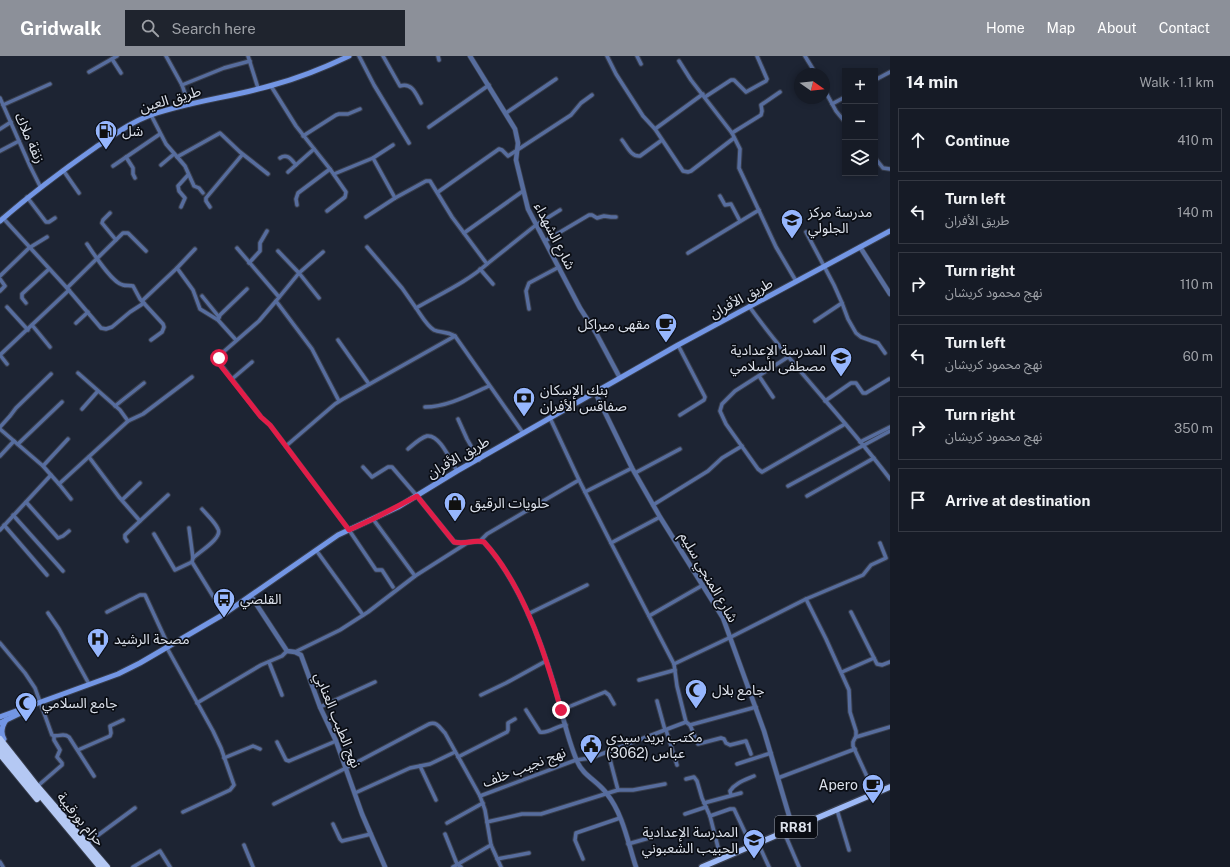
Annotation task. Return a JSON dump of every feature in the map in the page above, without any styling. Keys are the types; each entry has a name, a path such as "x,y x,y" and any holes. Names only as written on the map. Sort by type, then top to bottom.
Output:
{"highway":[{"path":"1,738 37,786"},
{"path":"0,746 37,786"},
{"path":"0,754 44,808 82,841"},
{"name":"حزام بورقيبة","path":"37,786 82,841 106,867"},
{"name":"حزام بورقيبة","path":"82,841 100,867"}],"main road":[{"name":"طريق العين","path":"1,220 40,186 62,170 124,128 151,115 271,86 317,70 349,56"},
{"name":"طريق الأفران","path":"0,717 124,672 224,614 333,538 417,496 457,471 479,460 523,433 678,345 796,281 825,267 890,230"},
{"name":"طريق الأفران","path":"0,723 40,703"},
{"path":"1,738 6,720"},
{"name":"RR81","path":"702,867 890,787"}],"street":[{"path":"89,72 118,56"},
{"path":"166,56 182,85 189,105"},
{"path":"248,56 258,88"},
{"path":"359,56 374,85 409,143"},
{"path":"383,56 400,86 406,84 410,86 421,103"},
{"path":"438,56 439,60"},
{"name":"شارع الشهداء","path":"470,56 515,129 518,137 516,160 528,209 544,241 620,378"},
{"path":"608,56 616,74 629,95 655,129 683,171 688,172 734,138"},
{"path":"637,56 641,64"},
{"path":"655,129 731,80 734,80 746,92 766,81 766,75 757,56"},
{"path":"805,56 812,68"},
{"path":"112,59 121,73"},
{"path":"182,85 224,68 250,61"},
{"path":"680,61 691,80 732,133 740,149 738,164 739,168 776,247 796,281"},
{"path":"878,78 890,72"},
{"path":"506,113 556,79"},
{"path":"3,105 50,84"},
{"path":"429,127 489,85"},
{"path":"271,86 294,123 334,174 346,194 345,197 327,211"},
{"path":"732,133 761,115 761,105 780,92"},
{"path":"438,192 499,150 502,150 508,156 572,115 581,103 592,95"},
{"name":"زنقة ملاك","path":"0,98 40,186"},
{"path":"832,104 842,99"},
{"path":"830,100 842,118"},
{"path":"304,136 336,115 348,114 360,109"},
{"path":"151,115 160,134 174,154 185,166 194,187 199,188 204,193"},
{"path":"0,129 11,122"},
{"path":"177,157 219,133 242,155 268,174"},
{"path":"113,166 160,134"},
{"path":"622,140 632,154 640,156 662,140"},
{"path":"0,151 19,141"},
{"path":"334,174 373,158 393,145"},
{"path":"288,172 314,149"},
{"path":"161,165 174,154"},
{"path":"210,207 206,201 206,198 242,155"},
{"path":"280,158 283,156 288,156 296,165"},
{"path":"126,157 132,167 135,178"},
{"path":"373,158 395,198"},
{"path":"878,162 883,168 890,169"},
{"path":"297,205 296,199 298,194 330,169"},
{"path":"62,170 79,193"},
{"path":"181,207 185,198 179,191 178,186 188,175"},
{"path":"366,217 395,198 426,181 430,181 452,217 487,264"},
{"path":"464,233 523,191"},
{"path":"720,196 725,205 731,204 740,220"},
{"path":"27,197 46,222 49,222 55,218"},
{"path":"416,308 480,269 536,225 560,210"},
{"path":"688,253 740,220 759,210"},
{"path":"110,213 102,223 116,240"},
{"path":"544,241 589,215 597,218 604,216 616,217"},
{"path":"1,220 68,289 101,328 106,329 112,327 143,302 195,249"},
{"path":"249,263 260,251 260,243 267,231"},
{"path":"7,364 0,354 28,330 123,233 126,232 146,251"},
{"path":"806,232 825,267 848,319 856,333 860,337 878,343 885,353"},
{"path":"0,276 29,248 47,237"},
{"path":"87,244 104,269 119,283 125,286 133,286 143,302 164,327 162,332 151,340"},
{"path":"367,247 402,288 429,326 436,331 450,333 455,336 523,433"},
{"path":"860,247 890,294"},
{"path":"237,248 279,297"},
{"path":"278,251 299,273 319,298"},
{"path":"323,252 299,273 259,321 221,354 219,358 220,365 286,446 349,530 376,570 382,570 394,587"},
{"path":"529,309 526,291 528,283 559,267"},
{"path":"177,268 193,290 200,309 219,318"},
{"path":"26,303 22,298 22,294 49,269"},
{"path":"480,269 493,284"},
{"path":"0,279 4,286 0,291"},
{"path":"219,318 247,289"},
{"path":"202,296 236,340"},
{"path":"276,301 312,349 339,401"},
{"path":"815,321 842,303"},
{"path":"749,306 788,357 862,443 890,480"},
{"path":"7,308 28,330"},
{"path":"76,323 88,312"},
{"path":"32,325 50,347"},
{"path":"286,446 339,401 455,336"},
{"path":"338,340 369,384"},
{"path":"678,345 706,397 704,400 680,415"},
{"path":"788,357 726,398 720,411 726,424 758,469 762,472 845,424"},
{"path":"232,379 252,362"},
{"path":"78,373 115,406 128,421"},
{"path":"51,374 16,408 0,428 43,466 71,499"},
{"path":"59,484 128,421 143,414 192,376"},
{"path":"759,376 773,397"},
{"path":"826,402 851,383 856,383 863,392 866,393 889,379"},
{"path":"115,406 144,382"},
{"path":"425,407 436,406 465,397 489,386"},
{"path":"82,409 98,391"},
{"name":"شارع المنجي سليم","path":"595,392 632,468 660,517 723,618 771,753 793,829"},
{"path":"0,456 62,402"},
{"path":"550,418 585,492 674,664 686,722 690,725 698,744 721,738 730,745 746,741 751,754"},
{"path":"458,419 479,460"},
{"path":"788,486 890,428"},
{"path":"862,443 890,431"},
{"path":"408,449 420,439 428,436 432,437 440,442 457,471"},
{"path":"43,466 68,439"},
{"path":"653,505 708,471 722,458 742,446"},
{"path":"635,473 680,449"},
{"path":"89,457 140,522"},
{"path":"807,496 874,458"},
{"path":"363,467 372,477 388,467 392,467 454,542 467,544"},
{"path":"585,492 632,468"},
{"path":"0,530 51,475"},
{"path":"251,596 287,651 295,652 340,630 398,590 415,576 467,544 480,541 487,534 579,480"},
{"path":"122,500 140,484"},
{"path":"127,541 125,538 126,535 168,495"},
{"path":"26,502 58,538 69,531"},
{"path":"154,534 175,570 192,560 219,535 217,526 202,509"},
{"path":"13,515 62,571"},
{"path":"611,543 660,517"},
{"path":"373,519 415,576"},
{"path":"4,525 47,575"},
{"path":"189,528 192,560 224,614"},
{"path":"480,541 484,542 487,546 506,573 520,597 546,661 576,760 583,772 607,793 620,818 636,867"},
{"path":"674,664 806,599 863,575 871,566 886,558 880,543"},
{"path":"316,550 363,615"},
{"path":"528,614 587,585"},
{"path":"649,616 703,585"},
{"path":"107,612 140,595 145,595 168,647 212,731 234,782 233,788 183,812"},
{"path":"806,599 842,672 850,693 850,712 856,731 856,737 853,742 854,749 875,794"},
{"path":"851,612 878,665 890,662"},
{"path":"48,613 59,629 89,684"},
{"path":"0,643 31,682 39,696 40,703 51,732 60,750 57,757 62,762 62,765 37,786"},
{"path":"197,703 261,665 282,656 287,651"},
{"name":"نهج الطيب العنابي","path":"295,652 301,655 320,707 336,742 385,867"},
{"path":"842,672 874,658"},
{"path":"481,695 546,661"},
{"path":"269,662 282,695"},
{"path":"639,680 675,670"},
{"path":"320,707 375,682"},
{"path":"561,710 605,692 609,695 614,704"},
{"path":"657,701 677,765"},
{"path":"690,725 756,708"},
{"path":"526,710 540,732 544,733 566,725"},
{"path":"458,757 506,733 508,731 508,723 515,719"},
{"path":"78,750 110,736 110,726 123,720"},
{"name":"نهج نجيب خلف","path":"480,796 576,760 591,758 608,752 686,722"},
{"path":"274,804 432,723 439,725 480,796 483,803 491,845 501,867"},
{"path":"856,737 890,727"},
{"path":"54,736 67,735 94,776"},
{"path":"277,742 286,760 289,761 336,742"},
{"path":"224,758 253,746 260,749"},
{"path":"778,778 854,749"},
{"path":"355,793 410,768 434,762 455,752"},
{"path":"608,752 618,790"},
{"path":"737,764 771,753"},
{"path":"420,766 436,800"},
{"path":"731,795 730,791 732,788 740,782 754,776"},
{"path":"686,779 692,777 696,778 710,816 721,859"},
{"path":"487,822 522,814 541,814 618,790 633,790 665,784"},
{"path":"704,803 740,793"},
{"path":"447,823 483,803"},
{"path":"685,814 706,807"},
{"path":"82,841 135,808"},
{"path":"710,816 734,809 751,846"},
{"path":"837,810 849,850"},
{"path":"583,859 575,840 576,833 620,818"},
{"path":"333,824 342,841 371,834"},
{"path":"784,832 799,867"},
{"path":"445,834 457,864 461,867"},
{"path":"628,844 663,834"},
{"path":"758,843 769,867"},
{"path":"244,844 253,867"},
{"path":"452,867 491,845"},
{"path":"133,867 160,851 170,867"},
{"path":"497,859 529,853"},
{"path":"0,862 3,867"}],"place":[{"name":"شل","path":"106,150"},
{"name":"مدرسة مركز الجلولي","path":"792,240"},
{"name":"مقهى ميراكل","path":"666,344"},
{"name":"المدرسة الإعدادية مصطفى السلامي","path":"841,378"},
{"name":"بنك الإسكان صفاقس الأفران","path":"524,418"},
{"name":"حلويات الرقيق","path":"455,522"},
{"name":"القلصي","path":"224,618"},
{"name":"مصحة الرشيد","path":"98,658"},
{"name":"جامع بلال","path":"696,710"},
{"name":"جامع السلامي","path":"26,722"},
{"name":"مكتب بريد سيدي عباس (3062)","path":"591,764"},
{"name":"Apero","path":"873,804"},
{"name":"المدرسة الإعدادية الحبيب الشعبوني","path":"754,860"}],"route":[{"path":"219,358 220,365 261,417 270,425 349,530 398,507 417,496 454,542 467,544 476,541 484,542 506,573 520,597 555,687 561,710"}]}
